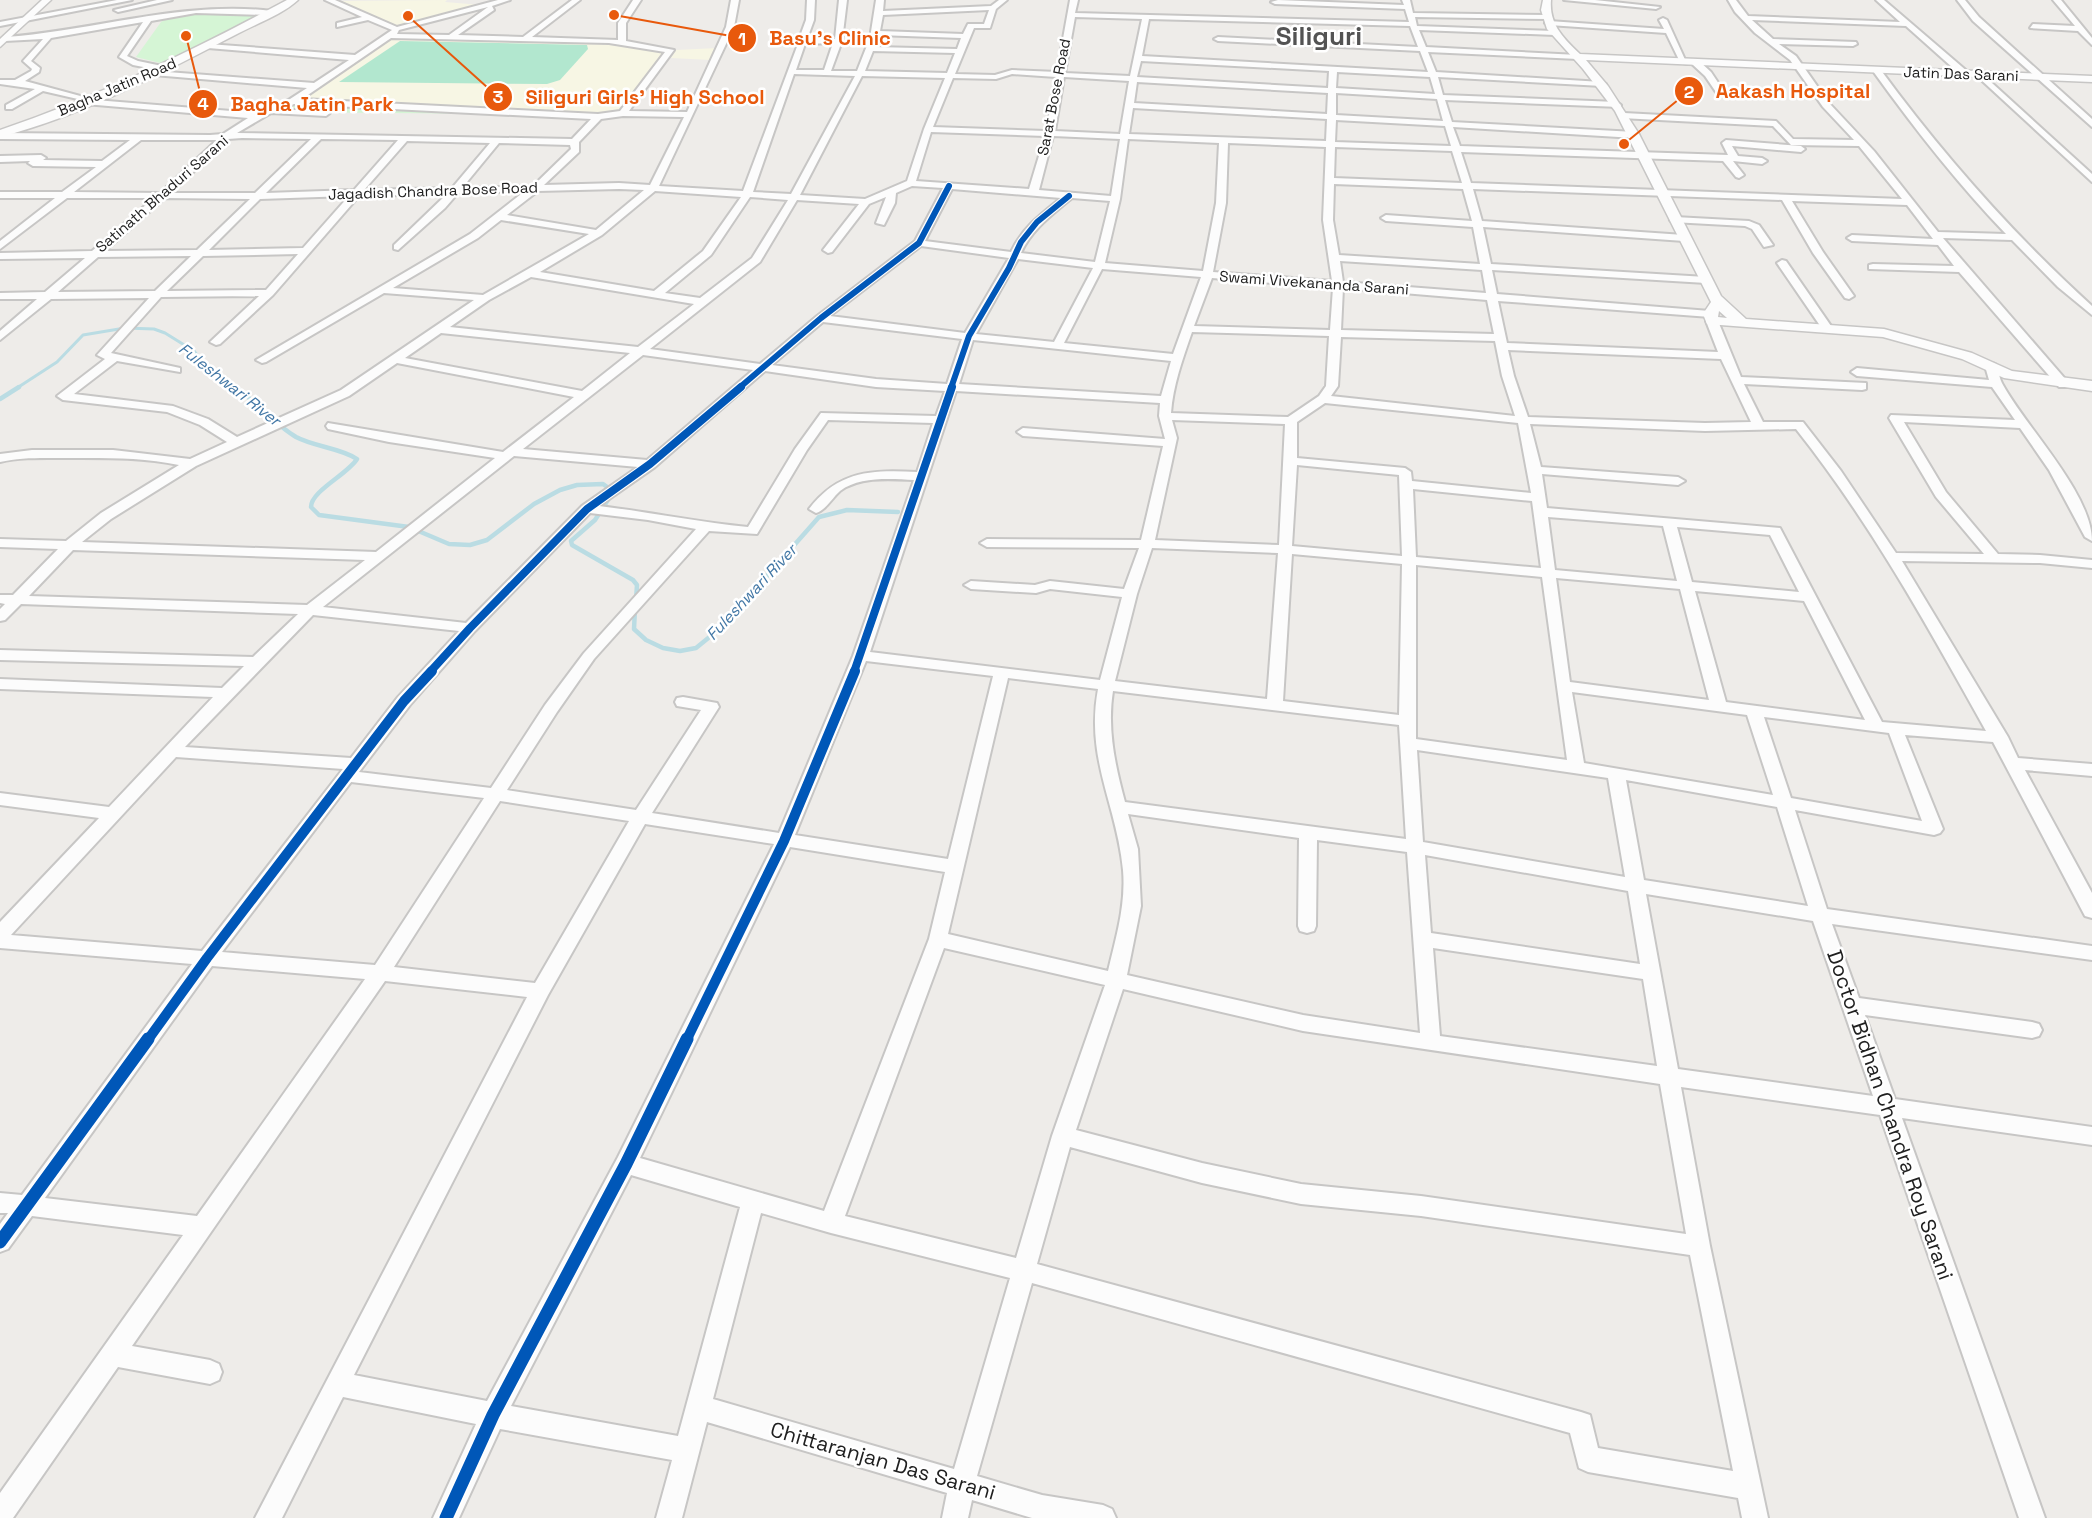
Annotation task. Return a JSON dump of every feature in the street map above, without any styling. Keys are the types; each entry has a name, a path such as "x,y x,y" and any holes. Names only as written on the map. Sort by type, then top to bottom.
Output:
{"street":[{"path":"2,38 47,0"},
{"path":"38,9 84,0"},
{"path":"0,24 128,0"},
{"path":"52,23 168,0"},
{"name":"Bagha Jatin Road","path":"0,135 159,71 294,0"},
{"path":"329,0 369,17 393,33 450,38 622,41 670,50 623,113"},
{"path":"525,39 576,0"},
{"path":"622,41 622,23 637,0"},
{"path":"0,617 71,544 106,516 191,463 345,393 485,298 598,232 654,187 730,27 735,0"},
{"path":"657,294 707,253 738,211 747,194 810,20 811,0"},
{"path":"827,72 838,42 843,0"},
{"path":"0,934 170,751 310,610 756,260 794,197 859,74 881,13 880,0"},
{"path":"946,0 947,10"},
{"path":"911,183 928,129 958,51 971,26 987,26 993,8 1003,0"},
{"name":"Sarat Bose Road","path":"1033,194 1050,133 1074,0"},
{"path":"1547,0 1550,24 1602,84 1617,105 1635,135 1675,220 1718,302 1742,323"},
{"path":"1568,0 1655,3 1667,31 1689,62 1708,74 1721,93"},
{"path":"1732,0 1746,18 1785,50 1826,105 1871,153 1962,269 2063,384"},
{"path":"1880,0 1965,74"},
{"path":"1961,0 1976,19 2092,124"},
{"path":"2057,0 2092,43"},
{"path":"393,33 503,1"},
{"path":"450,38 503,1"},
{"path":"1273,41 1275,1 1410,15 1667,31"},
{"path":"881,13 993,8"},
{"path":"2,38 49,36 202,11 269,13"},
{"path":"1070,15 1142,14 1274,21 1410,15 1550,24"},
{"path":"1057,346 1099,266 1115,199 1142,14"},
{"path":"1410,15 1433,74 1467,185 1478,226 1508,376 1523,420 1535,470 1563,686 1576,767"},
{"path":"340,25 369,17"},
{"path":"1746,18 1906,24"},
{"path":"149,19 123,58 159,71 316,86"},
{"path":"1217,19 1220,62"},
{"path":"2033,26 2092,26"},
{"name":"Satinath Bhaduri Sarani","path":"0,338 161,197 226,136 261,114 293,101 393,33"},
{"path":"875,33 966,36"},
{"path":"18,82 35,72 36,68 27,62 49,36"},
{"path":"1218,39 1578,57"},
{"path":"1772,41 1853,44"},
{"path":"778,42 838,42"},
{"path":"208,46 358,58"},
{"path":"869,49 958,51"},
{"name":"Jatin Das Sarani","path":"1578,57 2092,79"},
{"path":"1136,58 1602,84"},
{"path":"1165,416 1291,421 1323,399 1329,392 1333,382 1338,285 1328,220 1333,69"},
{"path":"1877,71 1915,124 2013,237 2092,312"},
{"path":"792,72 996,77 1010,72 1617,105"},
{"path":"1981,75 2092,179"},
{"path":"0,81 18,82 88,101 261,114 334,114"},
{"path":"9,107 42,88"},
{"path":"293,101 598,117 623,113 690,115"},
{"path":"1129,105 1635,135"},
{"path":"346,114 510,117 521,113"},
{"path":"1624,116 1776,124 1791,142 1862,143"},
{"path":"0,135 319,136 574,142 598,117"},
{"path":"928,129 1331,142 1762,161"},
{"path":"72,136 33,163 104,164"},
{"path":"176,370 103,355 158,294 319,136"},
{"path":"0,246 139,137"},
{"path":"216,342 269,293 405,138"},
{"path":"955,1518 962,1484 1022,1270 1063,1136 1116,980 1132,906 1133,889 1129,849 1102,740 1101,715 1106,686 1130,594 1147,544 1170,443 1170,432 1165,416 1166,400 1177,358 1207,276 1221,203 1224,139"},
{"path":"398,247 442,206 497,140"},
{"path":"262,360 474,236 502,217 576,150 574,142"},
{"path":"1738,175 1726,144 1871,153"},
{"path":"0,159 48,152"},
{"path":"1330,181 1910,202"},
{"path":"828,250 866,202 911,183 1115,199"},
{"path":"0,1242 207,958 404,701 470,628 594,507 650,464 821,318 919,243 950,186"},
{"name":"Jagadish Chandra Bose Road","path":"0,195 257,196 537,187 654,187 866,202"},
{"path":"881,224 891,203 891,192"},
{"path":"446,1518 493,1415 626,1164 784,841 861,656 923,476 949,388 969,336 1021,242 1037,222 1069,196"},
{"path":"1785,197 1818,253 1849,296"},
{"path":"502,217 598,232"},
{"path":"1386,218 1478,226 1684,238"},
{"path":"1675,220 1750,224 1756,227 1768,245"},
{"path":"1852,238 2013,237"},
{"name":"Swami Vivekananda Sarani","path":"919,243 1099,266 1491,296 1711,318"},
{"path":"0,256 306,251"},
{"path":"1335,258 1707,280"},
{"path":"1782,263 1827,328"},
{"path":"1873,267 1962,269"},
{"path":"529,273 703,303"},
{"path":"382,290 485,298"},
{"path":"0,296 269,293"},
{"path":"1718,302 1711,318 1725,356 1758,425"},
{"path":"821,318 1177,358"},
{"path":"1711,318 1742,323 1865,331 1902,337 1967,356 2021,378 2092,386"},
{"path":"438,329 641,351 876,383 1166,400"},
{"path":"1188,329 1502,342 1725,356"},
{"path":"115,357 63,396 169,409 204,422 236,442"},
{"path":"394,359 585,395"},
{"path":"1990,366 1996,384 2055,470 2091,533"},
{"path":"1857,372 1996,384"},
{"path":"1736,380 1862,386"},
{"path":"1323,399 1523,420 1705,427 1799,425 1854,495 1893,557 2000,737 2092,911"},
{"path":"594,507 612,513 648,516 706,528 752,531 801,449 825,416 941,420"},
{"path":"1995,558 1941,494 1895,418 2022,424"},
{"path":"1275,705 1291,460 1291,421"},
{"path":"332,426 389,438 507,454 650,464"},
{"path":"1023,432 1170,443"},
{"path":"0,458 33,454 102,453 153,456 191,463"},
{"path":"1291,460 1405,472 1409,561 1407,721 1431,1043"},
{"path":"1535,470 1678,482"},
{"path":"816,509 838,486 846,482 890,475 923,476"},
{"path":"1406,484 1669,524 1775,531 1876,726"},
{"path":"1669,524 1719,706"},
{"path":"0,1515 380,973 551,709 589,656 706,528"},
{"path":"0,543 378,556"},
{"path":"987,543 1147,544 1284,549 1809,597"},
{"path":"1893,557 1995,558 2092,564"},
{"path":"971,585 1036,589 1050,585 1130,594"},
{"path":"0,600 310,610 470,628"},
{"path":"0,655 257,662"},
{"path":"861,656 1407,721"},
{"path":"831,1223 938,939 1001,674"},
{"path":"0,684 226,693"},
{"path":"1563,686 1895,729 2000,737"},
{"path":"268,1518 540,991 640,817 711,707 683,702"},
{"name":"Doctor Bidhan Chandra Roy Sarani","path":"1754,711 1820,915 2005,1447 2032,1518"},
{"path":"1410,744 1616,773 1934,829 1895,729"},
{"path":"170,751 350,770 956,867"},
{"path":"2013,763 2092,770"},
{"path":"1616,773 1700,1246 1755,1518"},
{"path":"0,799 113,814"},
{"path":"1117,807 1415,847 1523,867 1820,915 2092,953"},
{"path":"1307,926 1308,834"},
{"path":"938,939 1304,1023 2092,1136"},
{"path":"1422,939 1650,973"},
{"path":"0,940 380,973 540,991"},
{"path":"1852,1005 2032,1030"},
{"path":"1063,1136 1202,1173 1301,1194 1421,1206 1700,1246"},
{"path":"626,1164 831,1223 1022,1270 1581,1424 1588,1459 1749,1487"},
{"path":"669,1518 753,1200"},
{"path":"0,1203 202,1227"},
{"path":"112,1354 210,1371"},
{"path":"338,1384 686,1450"},
{"name":"Chittaranjan Das Sarani","path":"699,1407 962,1484 1042,1513 1103,1518"}],"shaded area":[{"path":"447,0 445,2 481,5 400,27 341,1"},
{"path":"393,38 616,43 666,51 621,112 599,115 304,99"},
{"path":"718,48 711,60 671,58 676,50"}],"green space":[{"path":"199,14 260,15 164,64 136,57 161,22 168,18"},
{"path":"400,41 587,45 588,49 560,80 547,84 339,82"},
{"path":"292,102 516,114 268,112"}],"waterway":[{"name":"Fuleshwari River","path":"17,388 57,362 83,335 125,328 154,329 165,333 194,351 207,367 237,388"},
{"name":"Fuleshwari River","path":"0,399 19,387"},
{"name":"Fuleshwari River","path":"235,387 296,437 343,452 357,459 317,495 311,507 319,515 409,527 449,544 470,545 487,540 534,504 560,490 577,485 603,484 610,489 611,495 595,520 571,541 572,545 633,580 637,585 636,600"},
{"name":"Fuleshwari River","path":"635,609 634,629 646,640 663,648 680,651 696,648 723,626 819,517 847,510 898,512"}],"cycle path":[{"path":"0,1242 207,958 404,701 470,628 587,509 650,464 821,318 919,243 949,186"},
{"path":"446,1518 493,1415 626,1164 784,841 861,656 969,336 1009,268 1021,242 1037,222 1069,196"}],"place":[{"name":"Basu's Clinic","path":"614,15"},
{"name":"Siliguri Girls' High School","path":"408,16"},
{"name":"Bagha Jatin Park","path":"186,36"},
{"name":"Aakash Hospital","path":"1624,144"}],"district":[{"name":"Siliguri","path":"1319,36"}]}
